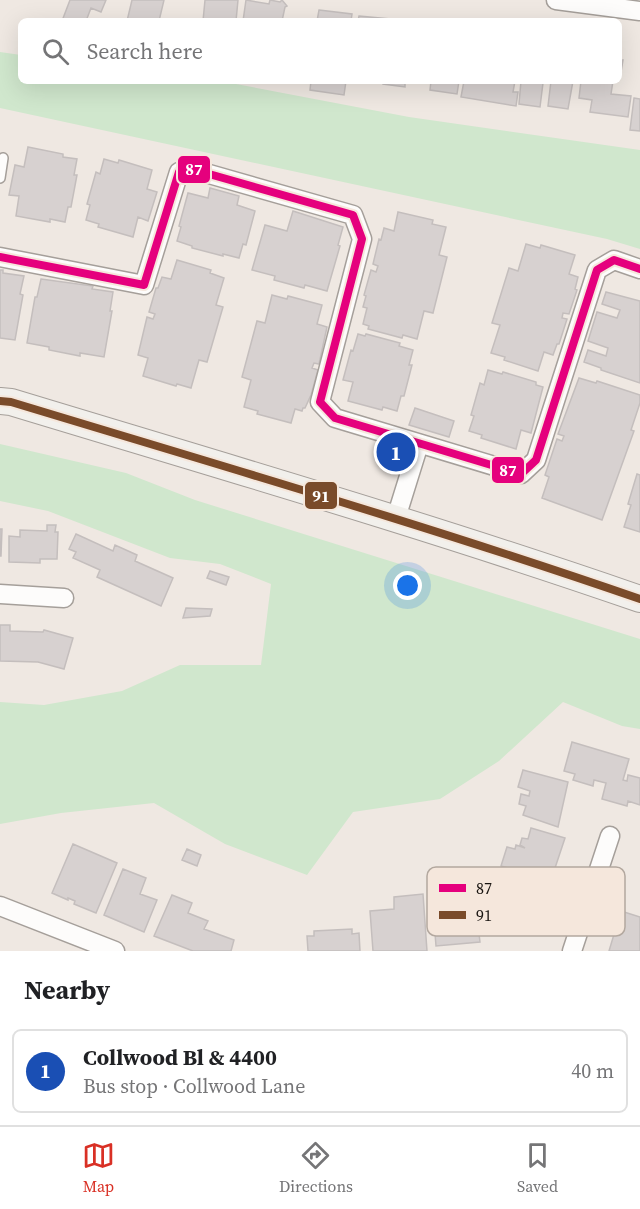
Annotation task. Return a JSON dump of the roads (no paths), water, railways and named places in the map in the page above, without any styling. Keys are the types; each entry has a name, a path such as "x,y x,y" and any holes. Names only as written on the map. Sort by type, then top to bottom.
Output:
{"main road":[{"path":"0,401 11,402 396,518 640,599"}],"street":[{"path":"556,0 640,11"},
{"path":"0,257 144,285 179,172 188,168 353,215 362,238 320,402 335,418 522,474 536,460 597,270 614,260 640,269"},
{"path":"396,518 418,444"},
{"path":"0,594 64,598"},
{"path":"600,867 610,836"},
{"path":"0,906 115,951"},
{"path":"572,951 577,936"}],"lane":[{"path":"0,178 3,158"}],"place":[{"name":"Collwood Bl & 4400","path":"396,452"}]}
